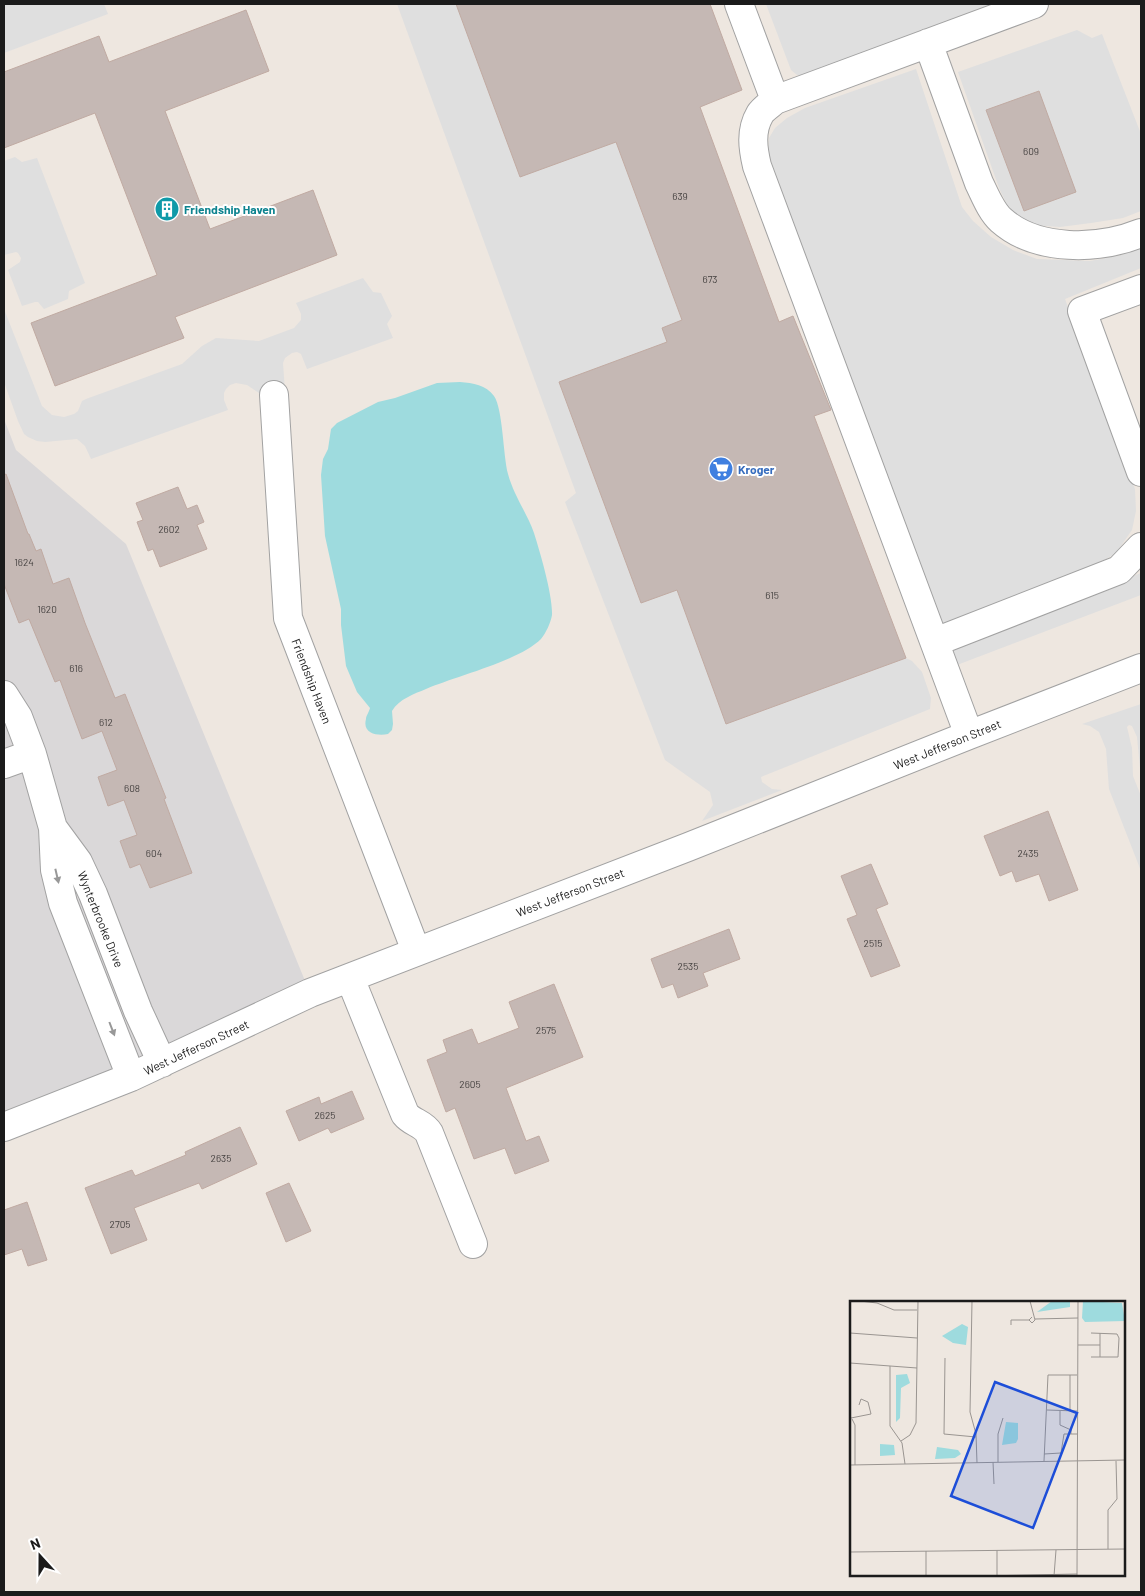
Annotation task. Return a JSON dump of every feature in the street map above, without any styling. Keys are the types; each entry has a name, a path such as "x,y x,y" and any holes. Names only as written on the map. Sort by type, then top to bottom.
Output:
{"street":[{"path":"739,4 776,100"},
{"path":"970,735 757,166 752,144 755,127 761,112 776,100 1034,4"},
{"path":"928,43 979,183 989,202 1002,220 1032,238 1070,245 1119,240 1141,233"},
{"path":"1141,289 1082,311 1141,472"},
{"name":"Friendship Haven","path":"274,395 288,618 416,952"},
{"path":"935,642 1119,570 1141,548"},
{"name":"West Jefferson Street","path":"4,1127 131,1077 310,993 688,847 1141,668"},
{"name":"Wynterbrooke Drive","path":"4,695 18,717 32,754 53,828 78,862 93,894 138,1011 162,1063"},
{"path":"4,764 32,754"},
{"path":"53,828 55,870 64,903 131,1077"},
{"path":"350,978 405,1114 408,1118 426,1128 429,1133 473,1244"}],"shaded area":[{"path":"4,4 104,4 108,14 4,53"},
{"path":"397,4 456,4 520,177 616,142 682,320 662,328 667,342 559,382 641,603 677,590 726,724 906,658 912,661 922,672 931,698 930,709 761,777 762,782 772,789 782,790 702,821 713,805 710,792 665,760 565,502 576,493"},
{"path":"766,4 1007,4 806,76 797,75 791,70"},
{"path":"1077,30 1092,38 1102,34 1141,134 1141,211 1123,218 1091,223 1060,227 1033,225 1019,218 1008,207 999,188 958,72"},
{"path":"916,69 962,207 973,221 991,237 1013,250 1037,259 1090,261 1121,255 1141,248 1141,268 1065,299 1135,489 1136,511 1132,530 1116,553 1090,569 939,626 768,153 769,138 775,128 787,118 805,108"},
{"path":"15,157 22,162 37,158 85,283 69,291 68,299 44,309 38,302 22,306 8,270 20,262 21,258 16,252 4,255 4,161"},
{"path":"363,278 373,292 381,293 392,316 387,324 393,338 307,369 301,354 297,352 292,353 285,358 283,363 285,391 262,400 259,393 247,385 236,383 230,385 224,393 224,400 228,410 91,459 85,446 77,439 45,442 37,441 24,434 4,382 4,309 42,406 52,415 64,417 78,411 82,401 86,399 182,364 202,346 216,338 259,341 294,328 301,320 301,314 296,303"},
{"path":"4,419 16,450 126,544 310,993 4,1127"},
{"path":"1141,573 1141,595 957,665 950,646"},
{"path":"1141,704 1141,778 1137,737 1132,726 1129,725 1127,727 1132,748 1133,776 1141,796 1141,871 1109,789 1106,749 1099,732 1090,726 1082,724"}],"water":[{"path":"460,382 483,387 491,392 497,402 508,474 537,541 548,586 552,615 541,639 531,647 503,661 426,689 403,700 392,711 392,730 388,734 380,735 372,733 366,728 366,718 370,708 357,692 346,666 341,609 325,536 321,475 323,459 328,449 331,429 337,423 378,402 437,383"}],"building":[{"path":"456,4 710,4 742,90 700,107 779,322 793,316 831,410 814,416 906,658 726,724 677,590 641,603 559,382 667,342 662,328 682,320 616,142 520,177"},
{"name":"Friendship Haven","path":"246,10 269,71 165,111 210,229 313,190 337,255 175,317 184,338 55,386 31,323 157,275 95,113 4,148 4,72 99,36 109,62"},
{"path":"1039,91 1076,192 1024,211 986,110"},
{"path":"6,474 28,534 36,551 41,549 53,584 69,578 115,698 125,694 166,798 164,799 192,873 150,888 140,864 130,868 120,841 137,835 124,800 108,806 98,777 117,770 102,731 82,739 60,680 55,682 29,619 19,623 4,584 4,475"},
{"path":"178,487 187,509 197,505 204,522 197,525 207,549 160,567 153,549 148,551 137,522 143,520 136,503"},
{"path":"1048,811 1078,890 1049,901 1039,874 1016,882 1012,871 1000,876 984,836"},
{"path":"871,864 888,904 876,909 900,966 871,977 847,919 857,915 841,876"},
{"path":"729,929 740,959 703,973 708,986 678,998 673,984 662,988 651,959"},
{"path":"554,984 583,1057 506,1088 526,1141 539,1136 549,1161 515,1174 505,1148 474,1159 455,1108 446,1112 427,1060 447,1052 443,1040 472,1029 478,1044 519,1028 509,1002"},
{"path":"352,1091 364,1119 331,1133 328,1128 299,1141 286,1111 319,1097 321,1104"},
{"path":"240,1127 257,1164 202,1189 199,1183 134,1208 147,1240 111,1254 85,1188 132,1170 135,1176 186,1155 185,1152"},
{"path":"289,1183 311,1231 286,1242 266,1193"},
{"path":"27,1202 47,1260 28,1266 22,1249 4,1255 4,1210"}],"place":[{"name":"Friendship Haven","path":"167,209"},
{"name":"Kroger","path":"721,469"}]}
